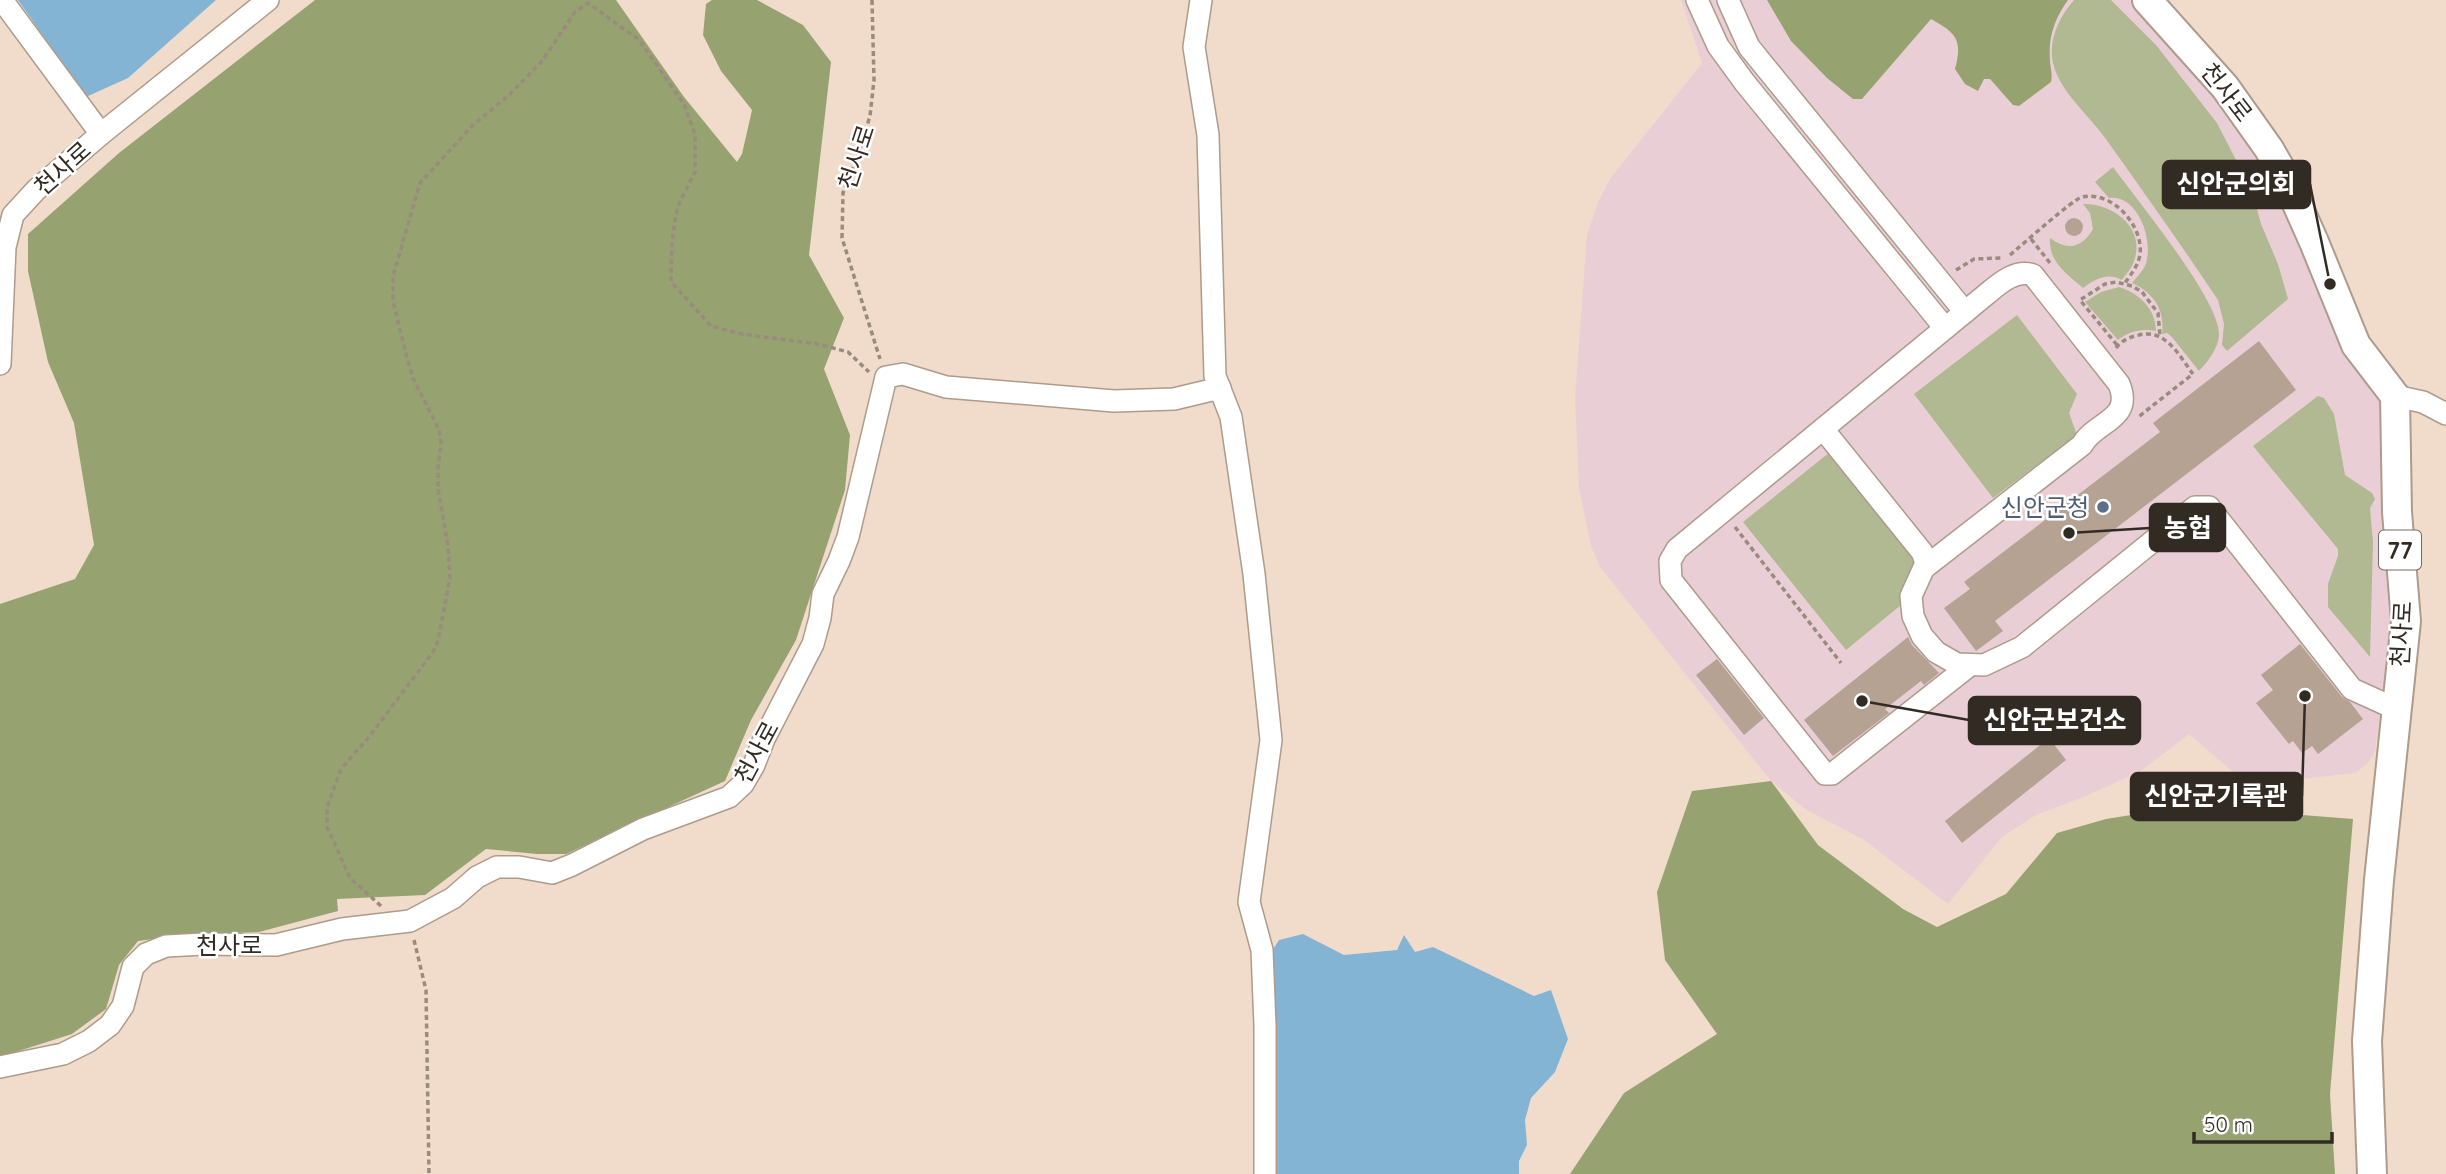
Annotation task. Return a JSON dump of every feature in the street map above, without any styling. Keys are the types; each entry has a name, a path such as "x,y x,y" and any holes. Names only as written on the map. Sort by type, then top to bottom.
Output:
{"main road":[{"name":"천사로","path":"2147,0 2225,87 2269,149 2285,177 2319,253 2356,345 2395,396 2397,512 2406,621 2379,880 2367,1041 2372,1174"}],"street":[{"name":"천사로","path":"0,364 5,247 13,215 36,190 101,134 2,0"},
{"path":"101,134 268,0"},
{"path":"1200,0 1194,47 1208,135 1215,376 1231,416 1252,561 1271,740 1249,902 1262,950 1265,1174"},
{"path":"1697,0 1718,46 1745,83 1945,328"},
{"path":"1728,0 1749,47 1965,312"},
{"path":"1924,568 2082,445 2120,410 2123,400 2119,384 2033,275 2027,272 2006,279 1988,293 1677,549 1670,561 1671,580 1825,774 1832,774 1970,665"},
{"path":"885,381 904,374 946,387 1114,401 1174,399 1220,388"},
{"name":"천사로","path":"0,1067 63,1054 89,1041 110,1025 123,1006 133,967 146,954 166,946 276,945 342,929 404,921 453,898 477,877 497,867 519,867 552,873 643,829 729,797 743,784 754,765 764,739 813,644 823,594 848,537 885,381"},
{"path":"2395,396 2423,402 2446,414"},
{"path":"1823,429 1922,552 1926,563 1910,596 1913,616 1922,636 1936,652 1956,664 1984,665 2022,647 2196,508 2209,508 2352,689 2396,709"}],"path":[{"name":"천사로","path":"872,0 874,80 870,116 843,193 842,238 885,381"},
{"path":"429,1174 426,990 404,921 350,878 327,827 327,807 341,769 385,717 433,652 438,641 450,578 448,546 438,489 441,444 439,430 413,378 393,301 393,276 420,183 472,126 509,95 542,61 575,12 588,3 639,40 684,104 695,134 695,172 676,214 671,282 711,326 742,334 818,344 848,352 866,370 885,381"},
{"path":"2018,275 2008,262 2009,255 2078,199 2088,197 2116,205 2129,217 2137,232 2140,256 2124,283"},
{"path":"2118,345 2080,300 2105,284 2124,283 2143,292 2151,301 2160,320 2160,336"},
{"path":"1723,511 1841,663"}],"shaded area":[{"name":"신안군청","path":"1681,0 2134,0 2218,96 2276,186 2345,351 2384,399 2393,623 2375,752 2367,764 2355,773 2262,783 2240,778 2189,734 2141,771 2036,815 2002,837 1948,904 1864,840 1805,809 1771,781 1600,567 1591,546 1579,488 1575,397 1587,235 1598,202 1610,179 1702,63"}],"green space":[{"path":"315,0 616,0 684,97 737,162 742,154 752,110 721,71 703,35 706,4 712,0 757,0 803,25 831,62 809,255 844,318 824,369 850,435 845,490 796,640 751,720 725,781 566,854 486,849 425,895 337,899 338,911 259,932 183,935 138,941 119,965 106,1009 72,1034 0,1057 0,604 75,579 94,545 74,423 48,362 28,271 28,234 119,153"},
{"path":"1767,0 2068,0 2051,35 2051,82 2019,106 2013,105 1990,79 1984,79 1978,91 1965,84 1955,69 1958,44 1955,38 1946,28 1931,19 1862,99 1853,99 1827,78 1791,41"},
{"path":"2074,0 2111,0 2156,45 2217,123 2252,191 2288,299 2227,351 2222,345 2224,324 2218,300 2101,132 2067,92 2055,70 2052,58 2054,34"},
{"path":"2113,167 2192,274 2215,318 2219,334 2217,344 2199,371 2172,337 2167,333 2162,334 2162,317 2152,297 2132,283 2145,266 2148,245 2146,233 2136,211 2119,199 2109,198 2095,182"},
{"path":"2083,204 2105,208 2115,213 2131,228 2136,249 2133,264 2122,280 2102,278 2083,288 2065,273 2052,254 2050,238 2063,245 2074,246 2084,240 2093,229 2090,213"},
{"path":"2119,287 2133,293 2145,303 2153,316 2156,331 2136,331 2118,340 2085,302 2101,292"},
{"path":"2017,315 2077,394 2069,413 2077,435 1993,498 1914,394"},
{"path":"2318,396 2324,398 2334,414 2345,475 2372,493 2375,499 2370,508 2373,542 2370,657 2328,607 2328,584 2338,549 2253,446"},
{"path":"1830,452 1916,558 1916,569 1901,605 1846,650 1743,522"},
{"path":"1771,781 1818,845 1903,909 1937,927 2006,894 2057,833 2106,819 2187,806 2353,819 2330,1094 2335,1174 1570,1174 1624,1093 1717,1034 1665,960 1657,892 1692,791"}],"water":[{"path":"18,0 216,0 128,78 86,97"},
{"path":"1303,934 1344,955 1397,950 1404,935 1415,952 1433,947 1534,996 1551,990 1568,1039 1555,1072 1531,1098 1525,1120 1527,1145 1519,1161 1519,1174 1273,1174 1270,954 1279,940"}],"building":[{"path":"2074,218 2080,221 2083,227 2080,233 2074,236 2068,233 2065,227 2068,221"},
{"name":"신안군청","path":"2259,341 2296,390 1995,621 2003,631 1976,651 1944,608 1970,589 1964,582 2160,432 2153,423"},
{"path":"1908,637 1912,645 1939,673 1924,685 1921,681 1885,709 1889,713 1833,756 1804,720"},
{"path":"2300,644 2363,719 2318,754 2312,746 2302,753 2293,741 2289,744 2256,703 2273,690 2261,675"},
{"path":"1717,659 1764,718 1744,735 1696,675"},
{"path":"2049,738 2066,760 1962,843 1945,821"}],"place":[{"name":"신안군의회","path":"2330,284"},
{"name":"신안군청","path":"2103,507"},
{"name":"농협","path":"2069,533"},
{"name":"신안군기록관","path":"2305,696"},
{"name":"신안군보건소","path":"1862,701"}]}
